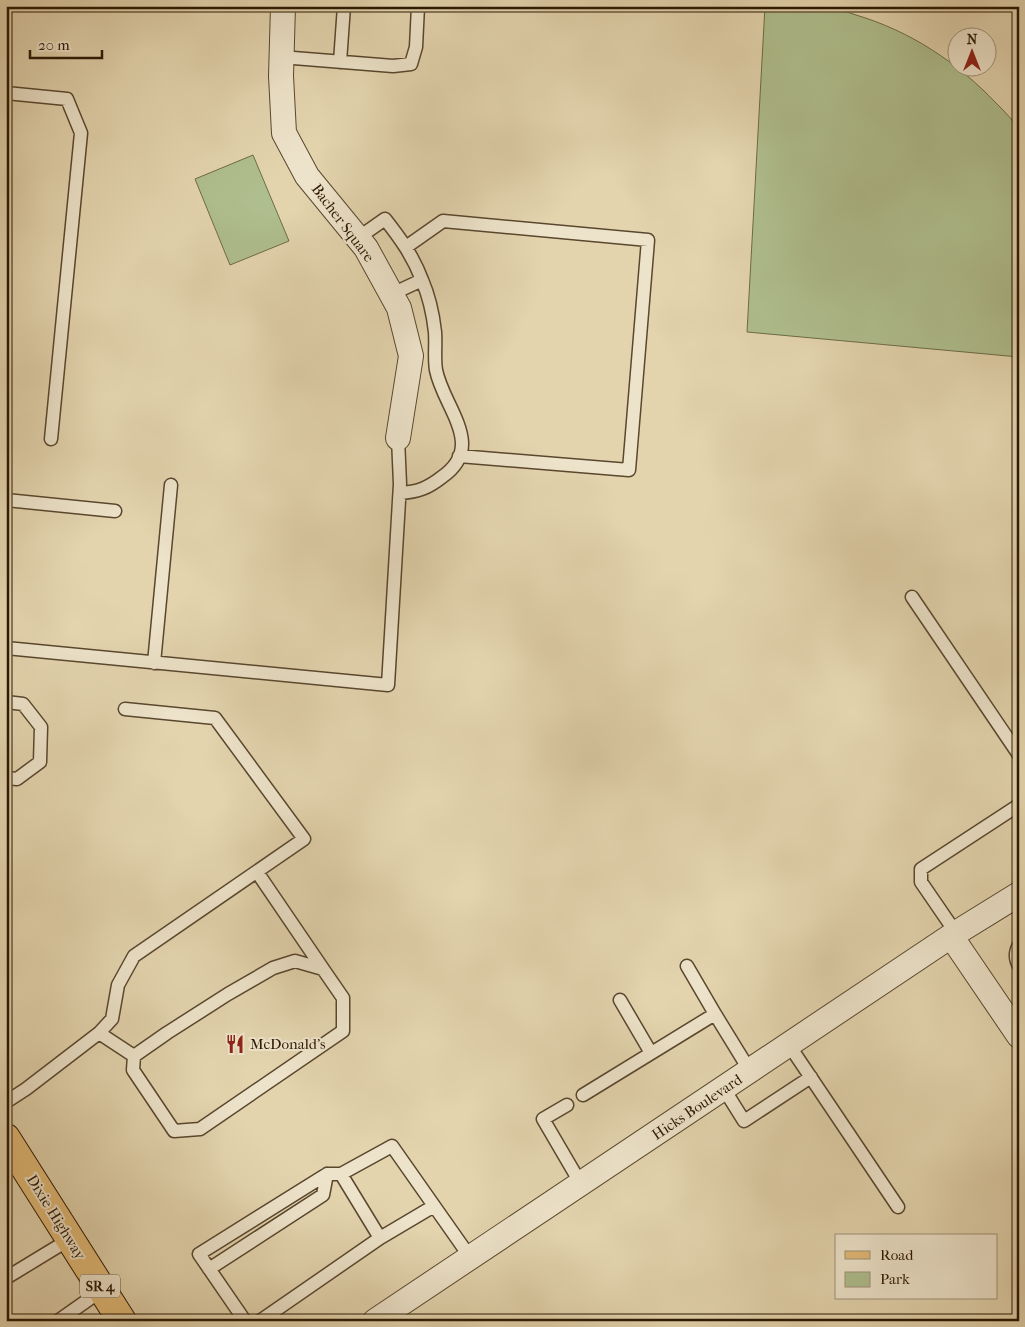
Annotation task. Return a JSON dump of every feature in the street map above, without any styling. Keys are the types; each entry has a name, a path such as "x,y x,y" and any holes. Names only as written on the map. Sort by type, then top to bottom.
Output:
{"main road":[{"name":"Dixie Highway","path":"6,1138 122,1321"}],"street":[{"name":"Bacher Square","path":"284,6 281,57 284,133 307,176 366,248 399,308 411,356 398,438"},
{"name":"Hicks Boulevard","path":"376,1321 954,935 1019,894"},
{"path":"954,935 1019,1036"}],"lane":[{"path":"340,62 344,6"},
{"path":"281,57 392,66 411,64 416,48 418,6"},
{"path":"6,93 67,99 81,133 51,439"},
{"path":"358,238 385,219 403,241 428,294 435,333 436,368 439,382 455,414 461,433 462,447 453,469 433,484 419,490 400,493"},
{"path":"406,247 443,221 648,240 630,470 459,456"},
{"path":"392,294 422,280"},
{"path":"6,648 388,685 400,493 398,438"},
{"path":"154,663 171,485"},
{"path":"6,500 115,511"},
{"path":"912,597 1019,755"},
{"path":"6,702 23,704 41,727 40,762 16,779 6,778"},
{"path":"6,1102 99,1033 112,1019 118,985 134,956 304,839 215,718 125,709"},
{"path":"954,935 921,882 921,870 1019,805"},
{"path":"134,1056 133,1070 174,1130 200,1129 343,1031 343,998 257,872"},
{"path":"1019,945 1016,953 1019,966"},
{"path":"134,1056 228,994 273,968 295,961 323,969"},
{"path":"686,966 750,1071"},
{"path":"620,1000 651,1053"},
{"path":"583,1095 715,1014"},
{"path":"99,1033 134,1056"},
{"path":"789,1045 898,1207"},
{"path":"724,1089 744,1121 811,1077"},
{"path":"566,1105 543,1119 580,1184"},
{"path":"245,1321 199,1254 327,1174 341,1174 392,1146 470,1257"},
{"path":"209,1269 323,1195 327,1174"},
{"path":"341,1174 380,1238"},
{"path":"260,1321 380,1238 434,1206"},
{"path":"6,1278 70,1239"},
{"path":"58,1321 102,1290"}],"green space":[{"path":"765,6 831,8 895,30 914,39 948,60 948,78 970,78 1011,118 1019,129 1019,357 747,332"},
{"path":"253,155 289,241 230,265 195,179"}],"place":[{"name":"McDonald's","path":"235,1044"}]}
